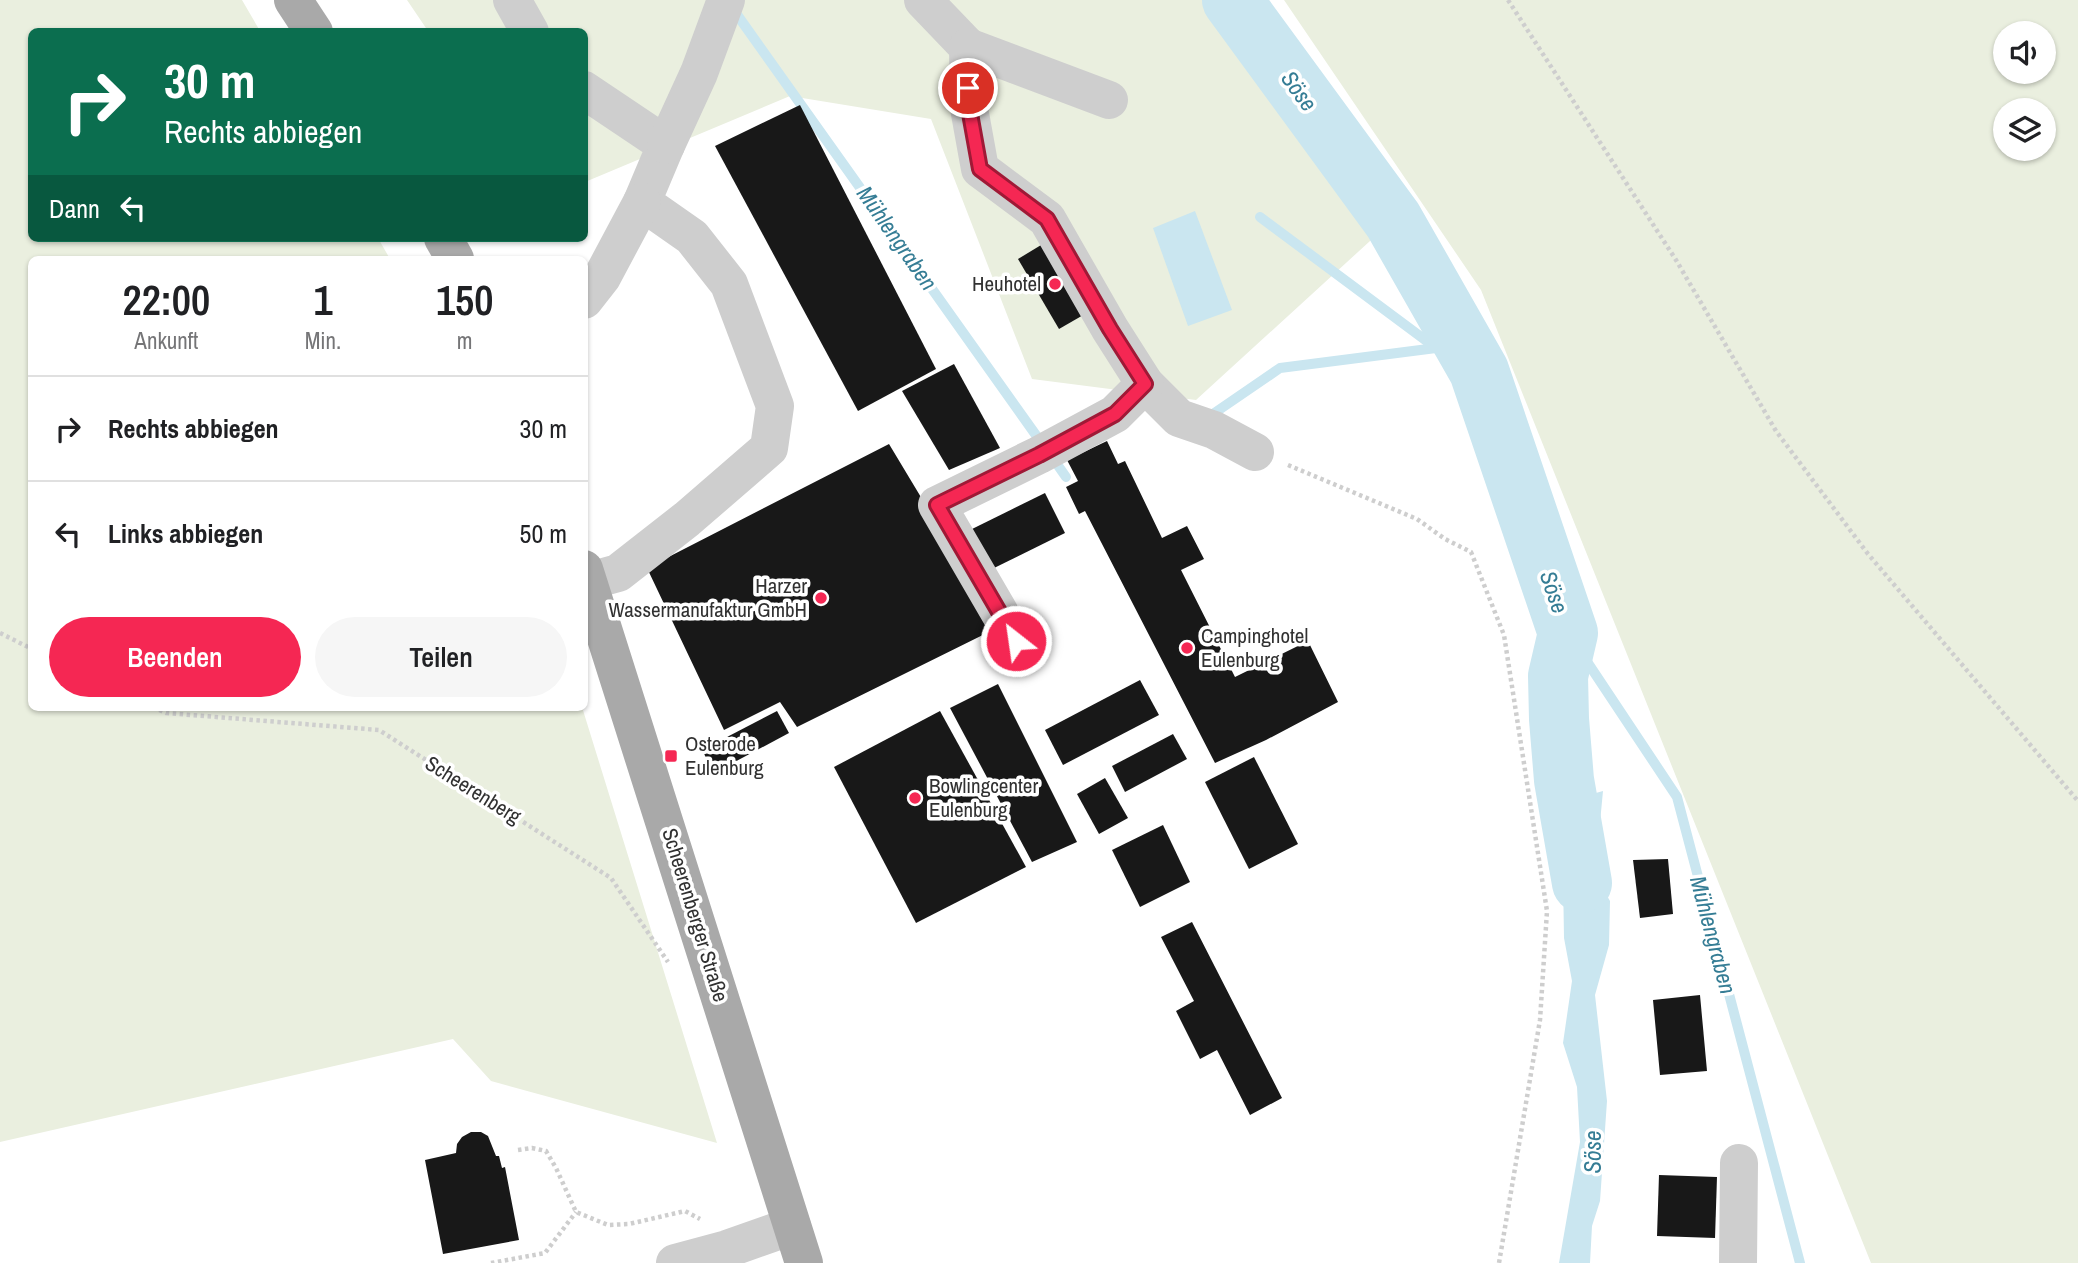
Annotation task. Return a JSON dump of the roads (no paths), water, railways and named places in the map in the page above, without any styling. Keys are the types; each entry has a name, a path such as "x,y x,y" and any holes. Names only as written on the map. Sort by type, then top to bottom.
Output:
{"main road":[{"path":"293,0 311,28"},
{"name":"Scheerenberger Straße","path":"588,578 804,1263"}],"street":[{"path":"512,0 528,28"},
{"path":"923,0 968,47 1109,100"},
{"path":"588,295 602,276 642,202 723,10"},
{"path":"968,47 969,108 980,169 1047,219 1145,384 1179,418 1214,430 1255,452"},
{"path":"588,93 666,145"},
{"path":"588,575 618,573 687,519 769,447 775,406 729,284 692,237 642,202"},
{"path":"1016,641 937,505 1115,414 1145,384"},
{"path":"1738,1263 1739,1163"},
{"path":"675,1263 727,1249 792,1226"}],"water":[{"path":"1195,211 1232,310 1188,326 1153,228"},
{"path":"1603,791 1595,875 1610,901 1609,945 1595,995 1607,1101 1600,1201 1592,1226 1590,1263 1559,1263 1580,1142 1577,1087 1563,1043 1572,981 1564,938 1563,877 1546,807"}],"waterway":[{"name":"Söse","path":"1232,0 1393,220 1479,371 1568,633 1558,676 1559,719 1564,780 1582,883"},
{"name":"Mühlengraben","path":"733,9 1043,445"},
{"path":"1260,217 1436,348 1479,371"},
{"name":"Mühlengraben","path":"1210,416 1280,368 1436,348"},
{"name":"Mühlengraben","path":"1052,457 1066,477"},
{"name":"Mühlengraben","path":"1568,633 1677,797 1800,1263"}],"place":[{"name":"Heuhotel","path":"1055,284"},
{"name":"Harzer Wassermanufaktur GmbH","path":"821,598"},
{"name":"Campinghotel Eulenburg","path":"1187,648"},
{"name":"Osterode Eulenburg","path":"671,756"},
{"name":"Bowlingcenter Eulenburg","path":"915,798"}]}
